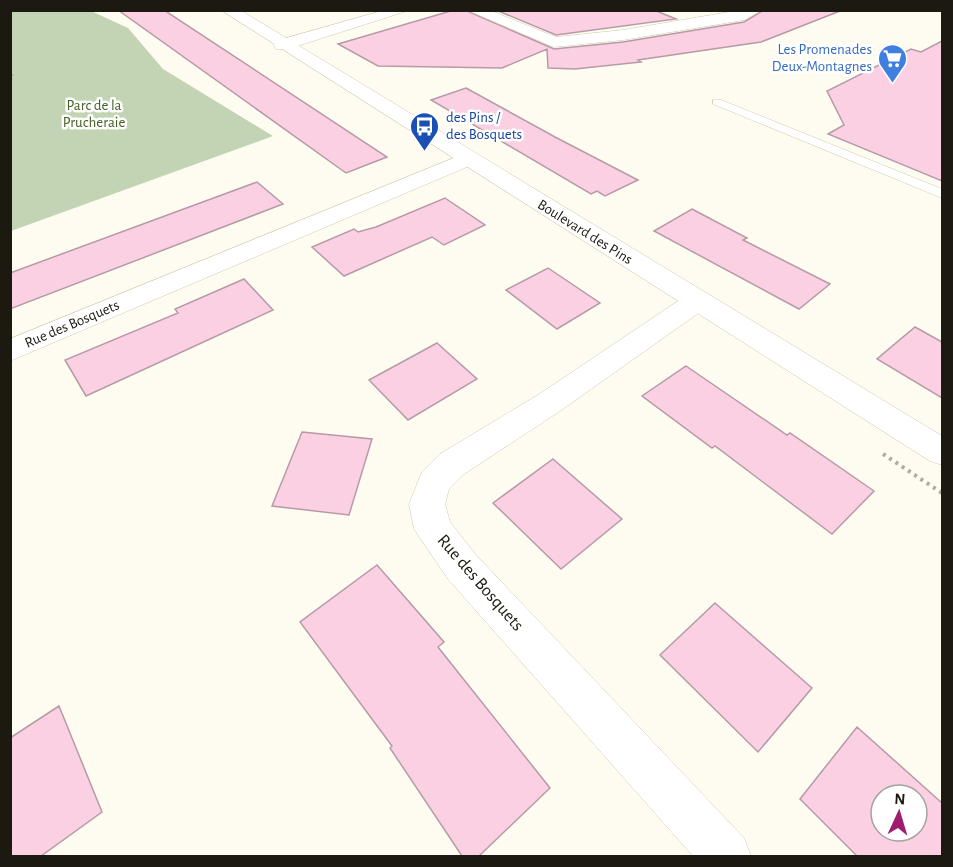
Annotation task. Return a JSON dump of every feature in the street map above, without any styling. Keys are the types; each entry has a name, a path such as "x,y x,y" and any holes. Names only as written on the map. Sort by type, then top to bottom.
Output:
{"street":[{"name":"Boulevard des Pins","path":"228,10 941,452"},
{"path":"282,45 403,10"},
{"path":"474,10 554,42 623,35 744,15 755,10"},
{"path":"686,10 704,21"},
{"name":"Rue des Bosquets","path":"10,351 466,159"},
{"name":"Rue des Bosquets","path":"697,301 549,403 452,464 434,482 427,504 433,529 462,567 726,856"}],"lane":[{"path":"717,102 942,194"}],"path":[{"path":"10,73 13,74 10,84"}],"green space":[{"name":"Parc de la Prucheraie","path":"11,10 91,11 128,28 163,69 273,136 11,231"}],"building":[{"path":"118,10 164,10 387,157 346,173"},
{"path":"454,10 465,10 554,49 623,42 744,22 764,10 840,11 761,42 638,60 641,62 575,69 548,68 547,49 502,68 378,66 338,44"},
{"path":"496,10 654,10 676,19 556,35"},
{"name":"Les Promenades Deux-Montagnes","path":"942,41 942,181 828,134 844,125 827,91 911,49 921,52"},
{"path":"466,88 638,180 605,196 597,191 591,194 431,100"},
{"path":"257,182 283,204 10,309 10,273"},
{"path":"445,198 485,225 444,245 432,237 344,276 312,247 354,229 358,232 376,227"},
{"path":"692,209 747,238 743,240 830,284 799,309 654,231"},
{"path":"548,268 600,303 557,329 506,290"},
{"path":"244,279 273,310 86,396 65,360 178,313 175,309"},
{"path":"915,327 942,342 942,398 877,359"},
{"path":"437,343 477,379 408,420 369,380"},
{"path":"686,366 874,491 832,534 715,446 712,448 642,396"},
{"path":"302,432 372,439 349,515 272,506"},
{"path":"553,459 622,519 561,569 493,503"},
{"path":"377,565 444,642 438,647 550,788 479,856 462,856 390,748 392,746 300,622"},
{"path":"715,603 812,688 758,752 660,655"},
{"path":"59,706 102,812 41,856 10,856 10,738"},
{"path":"857,727 920,783 869,783 869,843 929,843 929,791 942,803 942,856 857,856 800,799"}],"place":[{"name":"Les Promenades Deux-Montagnes","path":"893,84"},
{"name":"des Pins / des Bosquets","path":"425,152"}]}
